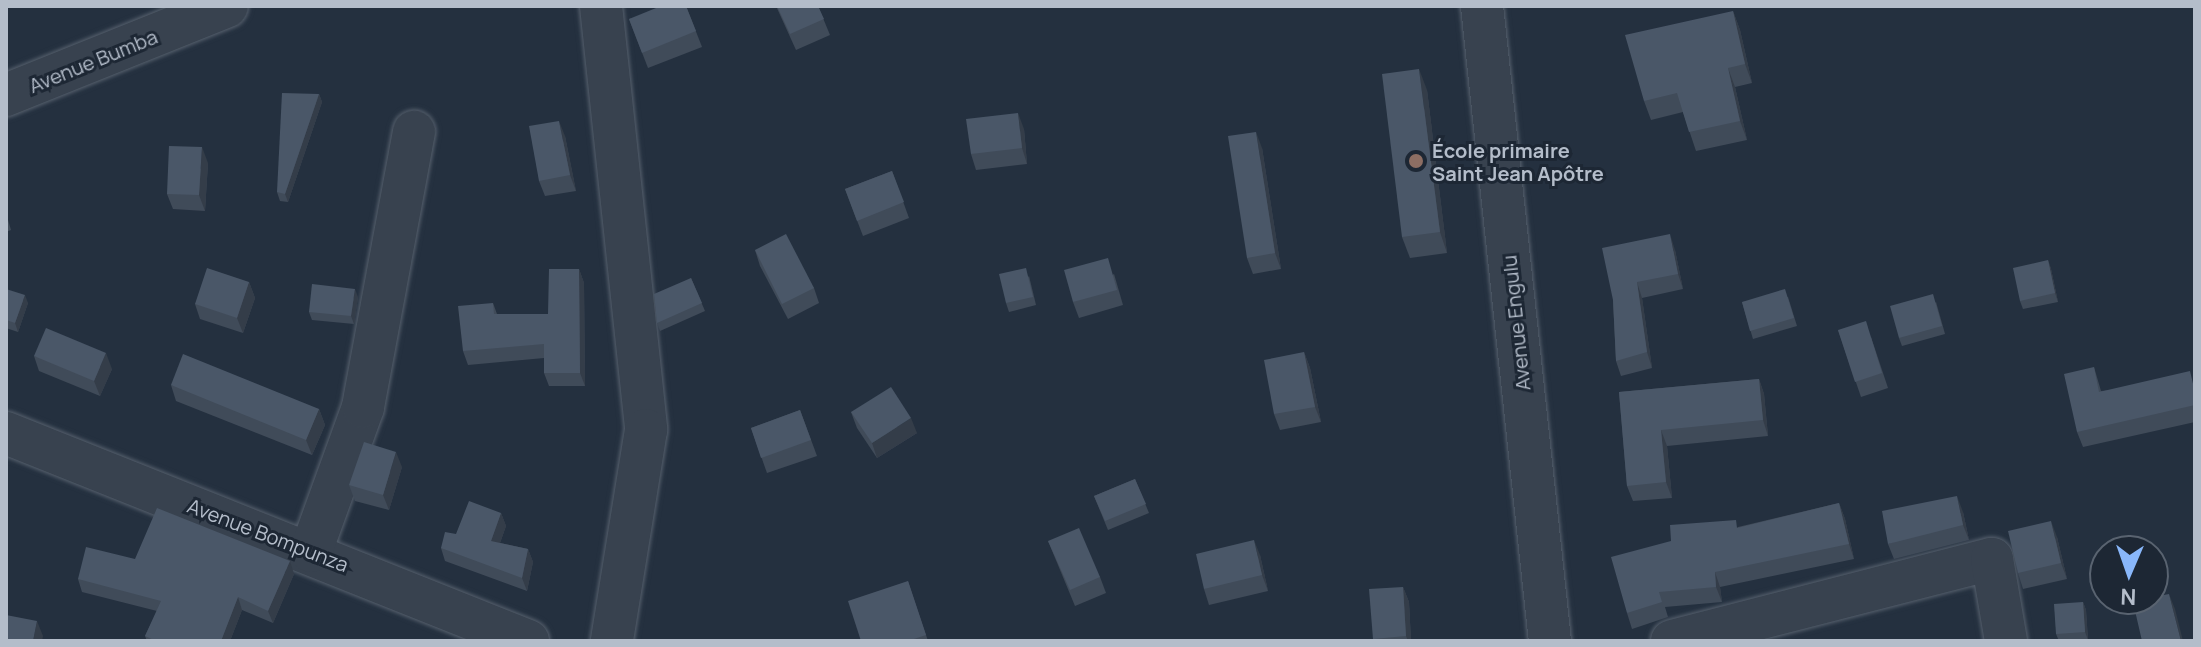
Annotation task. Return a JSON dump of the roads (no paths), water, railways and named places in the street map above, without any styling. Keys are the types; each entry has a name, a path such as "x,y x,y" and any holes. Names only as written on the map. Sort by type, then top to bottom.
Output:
{"street":[{"path":"601,6 646,430 612,641"},
{"name":"Avenue Engulu","path":"1482,6 1550,641"},
{"name":"Avenue Bumba","path":"6,95 226,7"},
{"path":"311,551 363,407 414,132"},
{"name":"Avenue Bompunza","path":"6,433 311,551 528,641"},
{"path":"1672,641 1992,559 2006,641"}],"place":[{"name":"École primaire Saint Jean Apôtre","path":"1416,161"}]}
